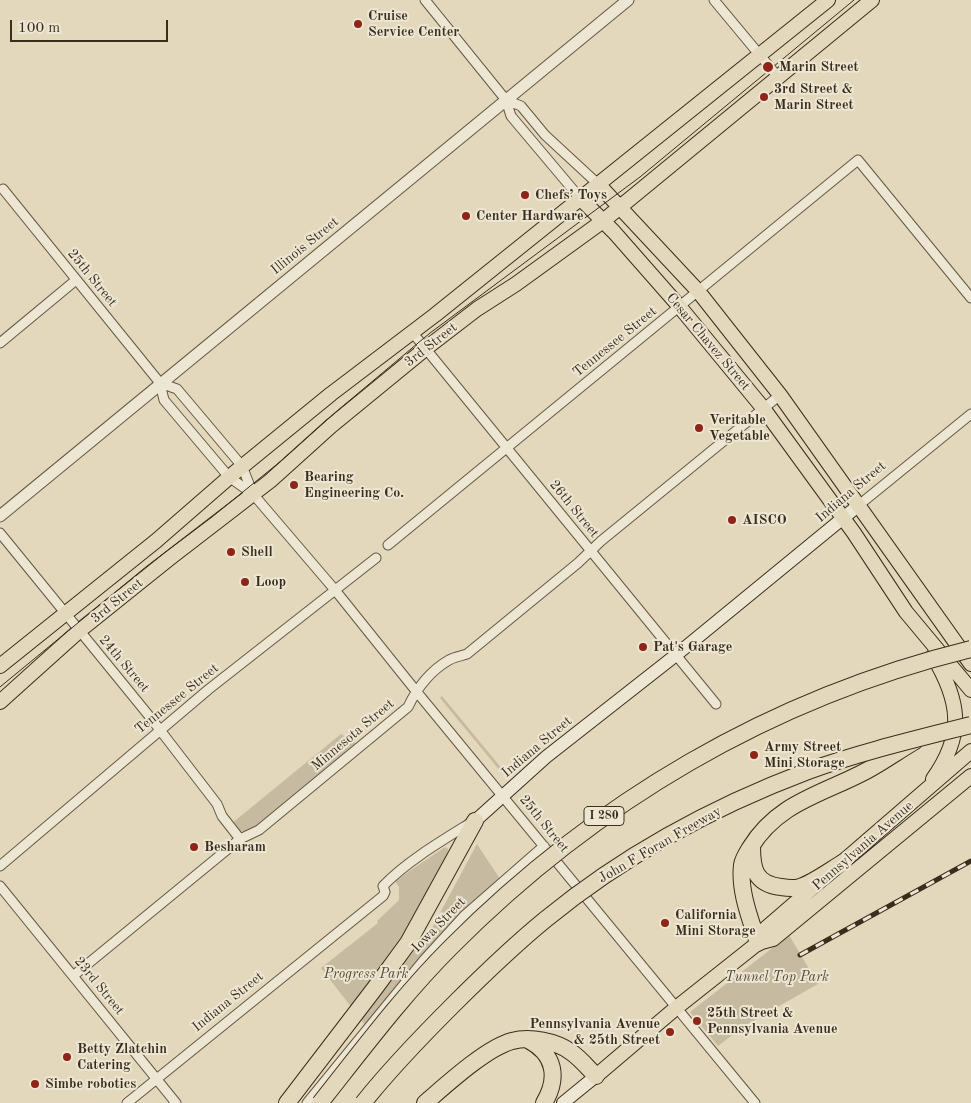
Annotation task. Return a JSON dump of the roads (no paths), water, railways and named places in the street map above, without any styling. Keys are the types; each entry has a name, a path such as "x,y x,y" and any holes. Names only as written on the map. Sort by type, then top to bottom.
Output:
{"highway":[{"name":"I 280","path":"320,1103 389,1017 450,949 514,887 620,805 699,756 782,714 868,680 971,649"},
{"name":"John F Foran Freeway","path":"363,1103 440,1018 508,952 547,918 611,871 683,829 765,789 808,771 918,738 971,725"},
{"path":"758,943 744,897 742,882 742,862 754,843 773,822 792,806 866,771 918,738"},
{"path":"286,1103 392,965 421,919 474,820"},
{"path":"754,843 752,863 756,873 763,882 772,886 790,889 800,887 844,862"},
{"path":"425,1103 464,1071 500,1046 520,1039 546,1041 559,1045 572,1052 596,1076"},
{"path":"528,1040 540,1046 553,1074 553,1084 544,1103"}],"main road":[{"name":"3rd Street","path":"0,666 176,525 242,466 331,394 412,332 828,0"},
{"name":"3rd Street","path":"0,702 79,632 253,494 425,349 477,309 516,284 603,221 872,0"},
{"name":"Cesar Chavez Street","path":"598,184 698,291 780,394 971,664"},
{"name":"Cesar Chavez Street","path":"580,198 679,306 763,408 843,518 906,612 971,690"},
{"name":"Indiana Street","path":"474,820 538,766 546,757 676,655 859,505"},
{"path":"906,612 946,678 954,702 955,724 950,749 941,767 920,797"},
{"name":"Pennsylvania Avenue","path":"758,943 765,929 971,751"},
{"name":"Pennsylvania Avenue","path":"563,1103 676,1008 758,943 773,939 971,776"}],"street":[{"name":"Cesar Chavez Street","path":"425,0 506,100 511,116 580,198"},
{"name":"Illinois Street","path":"0,516 628,0"},
{"path":"714,0 778,77"},
{"name":"Cesar Chavez Street","path":"506,100 521,106 545,135 598,184"},
{"name":"Tennessee Street","path":"388,545 858,160 971,298"},
{"name":"25th Street","path":"3,189 160,383 164,400 229,477 253,494 335,590 676,1008 756,1103"},
{"path":"0,342 76,280"},
{"name":"26th Street","path":"412,332 716,704"},
{"name":"25th Street","path":"160,383 177,389 242,466 253,494"},
{"name":"Minnesota Street","path":"73,976 240,839 259,830 408,707 416,691 427,678 449,660 467,654 780,394"},
{"name":"Indiana Street","path":"859,505 971,414"},
{"name":"24th Street","path":"0,533 160,730 218,804 222,816 240,839"},
{"name":"Tennessee Street","path":"0,866 160,730 376,558"},
{"name":"Indiana Street","path":"127,1103 383,896 383,886 393,876 474,820"},
{"name":"Iowa Street","path":"307,1103 422,961 464,916 544,846"},
{"name":"23rd Street","path":"0,886 176,1103"}],"tram line":[{"path":"0,687 147,566 212,517 281,461 430,333 640,177 854,0"}],"railway":[{"path":"800,955 971,861"}],"place":[{"name":"Cruise Service Center","path":"358,24"},
{"name":"Marin Street","path":"768,67"},
{"name":"3rd Street & Marin Street","path":"764,97"},
{"name":"Chefs’ Toys","path":"525,195"},
{"name":"Center Hardware","path":"466,216"},
{"name":"Veritable Vegetable","path":"699,428"},
{"name":"Bearing Engineering Co.","path":"294,485"},
{"name":"AISCO","path":"732,520"},
{"name":"Shell","path":"231,552"},
{"name":"Loop","path":"245,582"},
{"name":"Pat's Garage","path":"643,647"},
{"name":"Army Street Mini Storage","path":"754,755"},
{"name":"Besharam","path":"194,847"},
{"name":"California Mini Storage","path":"665,923"},
{"name":"25th Street & Pennsylvania Avenue","path":"697,1021"},
{"name":"Pennsylvania Avenue & 25th Street","path":"670,1032"},
{"name":"Betty Zlatchin Catering","path":"67,1057"},
{"name":"Simbe robotics","path":"35,1084"}],"park label":[{"name":"Progress Park","path":"366,974"},
{"name":"Tunnel Top Park","path":"777,977"}]}
